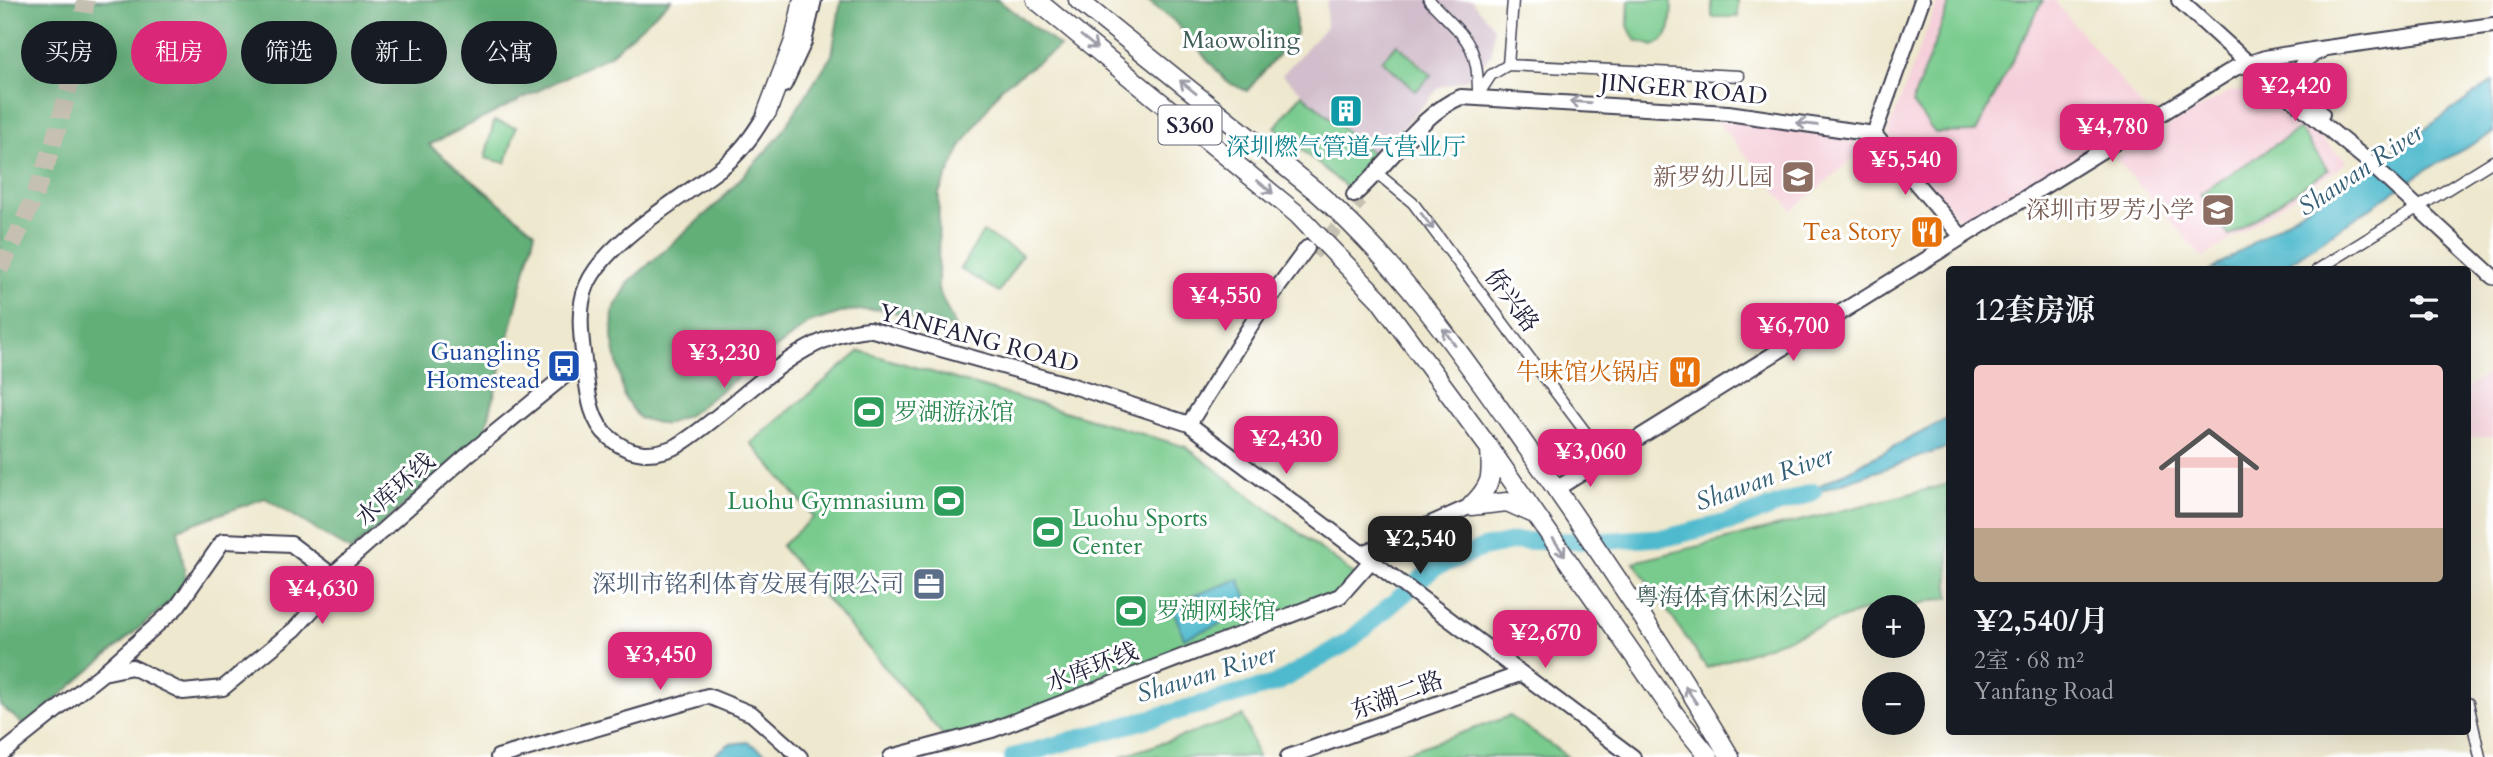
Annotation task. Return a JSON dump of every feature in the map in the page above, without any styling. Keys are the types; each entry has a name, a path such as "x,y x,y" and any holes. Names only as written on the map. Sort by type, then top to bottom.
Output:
{"highway":[{"path":"767,112 794,41 803,0"},
{"name":"S360","path":"1036,0 1255,178 1340,255 1380,299 1490,449 1676,716 1694,757"},
{"name":"S360","path":"1078,0 1275,157 1354,225 1430,312 1560,494 1730,757"},
{"path":"1471,506 1487,490 1490,481 1490,449"},
{"path":"1471,506 1507,502 1536,515"},
{"path":"1676,716 1701,757"},
{"path":"1676,716 1709,757"},
{"path":"1706,718 1739,757"}],"street":[{"name":"YANFANG ROAD","path":"814,0 811,22 795,64 755,133 727,162 605,256 586,287 582,306 584,360 589,397 603,432 620,447 638,453 660,453 696,434 797,354 819,341 845,331 869,329 1070,385 1189,424 1633,757"},
{"path":"1429,0 1467,41 1475,54 1479,64 1478,95"},
{"path":"1508,65 1513,0"},
{"path":"1922,0 1874,134 1962,237"},
{"path":"2179,0 2247,62 2360,154 2493,277"},
{"path":"1560,494 1605,458 2247,62 2331,47 2493,25"},
{"path":"2331,47 2312,55 2305,62 2299,77 2300,86 2360,154"},
{"path":"1478,95 1492,75 1508,65 1739,76"},
{"name":"JINGER ROAD","path":"1357,197 1433,113 1454,99 1478,95 1728,113 1874,134"},
{"path":"2323,266 2412,201 2493,161"},
{"name":"侨兴路","path":"1378,174 1413,203 1605,458"},
{"path":"1189,424 1268,300 1310,251"},
{"name":"水库环线","path":"103,673 132,667 183,692 223,688 295,629 322,599 332,575 470,453 584,360"},
{"path":"1372,562 1471,506"},
{"path":"0,755 103,673 177,607 223,541 291,544 332,575"},
{"name":"水库环线","path":"891,757 992,730 1340,596 1372,562"},
{"name":"东湖二路","path":"1288,757 1520,674"},
{"path":"498,757 708,696 752,714 800,757"},
{"path":"2471,716 2480,757"}],"shaded area":[{"path":"1327,0 1471,0 1494,27 1492,54 1468,79 1440,87 1376,156 1282,75 1326,27"},
{"path":"1938,0 2054,0 2147,113 1966,227 1891,140 1888,132"},
{"name":"深圳市罗芳小学","path":"2262,86 2348,162 2203,258 2114,157 2228,92"},
{"name":"新罗幼儿园","path":"1715,119 1872,143 1792,210"},
{"path":"2493,369 2493,437 2471,437 2471,385"}],"green space":[{"path":"0,0 671,0 610,55 557,81 557,21 461,21 461,84 552,84 429,145 535,232 484,436 351,551 265,498 178,529 187,587 25,726 0,705"},
{"path":"841,0 998,0 1060,47 1002,87 962,145 939,193 938,289 956,329 883,309 847,311 809,323 689,415 665,425 639,418 624,397 612,338 613,310 630,281 718,203 778,138 832,55"},
{"name":"Maowoling","path":"1147,0 1296,0 1296,34 1247,91 1227,82 1173,20"},
{"path":"1629,0 1672,0 1670,27 1660,43 1653,46 1635,40 1628,26"},
{"path":"1712,0 1738,0 1738,17 1712,17"},
{"path":"1951,0 2043,0 1976,132 1935,133 1912,103"},
{"path":"1397,44 1431,75 1416,91 1382,60"},
{"path":"1302,94 1381,160 1353,193 1275,127"},
{"path":"494,121 516,127 506,163 485,158"},
{"path":"2299,129 2328,170 2229,236 2200,194"},
{"path":"983,232 1022,255 999,292 960,269"},
{"name":"Luohu Sports Center","path":"860,351 1186,447 1360,579 1342,600 948,741 781,546 814,517 751,443"},
{"name":"粤海体育休闲公园","path":"1946,485 1946,598 1925,602 1925,595 1862,595 1862,611 1707,668 1634,562"},
{"path":"1243,716 1258,757 1120,757"},
{"path":"1510,716 1568,757 1392,757"}],"water":[{"path":"2493,81 2493,133 2426,170 2284,266 2217,266 2411,139"},
{"path":"1946,420 1946,448 1792,500"},
{"path":"1239,579 1252,612 1184,638 1171,604"},
{"path":"748,742 772,757 711,757 729,744"}],"waterway":[{"name":"Shawan River","path":"1013,757 1277,683 1348,642 1434,568 1483,548 1517,541 1604,541 1669,537 1733,521 1813,492"}],"tunnel":[{"path":"0,268 30,206 55,138 73,68 86,0"},
{"path":"1313,254 1361,200"}],"place":[{"name":"深圳燃气管道气营业厅","path":"1346,111"},
{"name":"新罗幼儿园","path":"1798,177"},
{"name":"深圳市罗芳小学","path":"2218,210"},
{"name":"Tea Story","path":"1927,232"},
{"name":"Guangling Homestead","path":"564,366"},
{"name":"牛味馆火锅店","path":"1685,372"},
{"name":"罗湖游泳馆","path":"869,412"},
{"name":"Luohu Gymnasium","path":"949,501"},
{"name":"Luohu Sports Center","path":"1048,532"},
{"name":"深圳市铭利体育发展有限公司","path":"929,584"},
{"name":"罗湖网球馆","path":"1131,611"}]}
